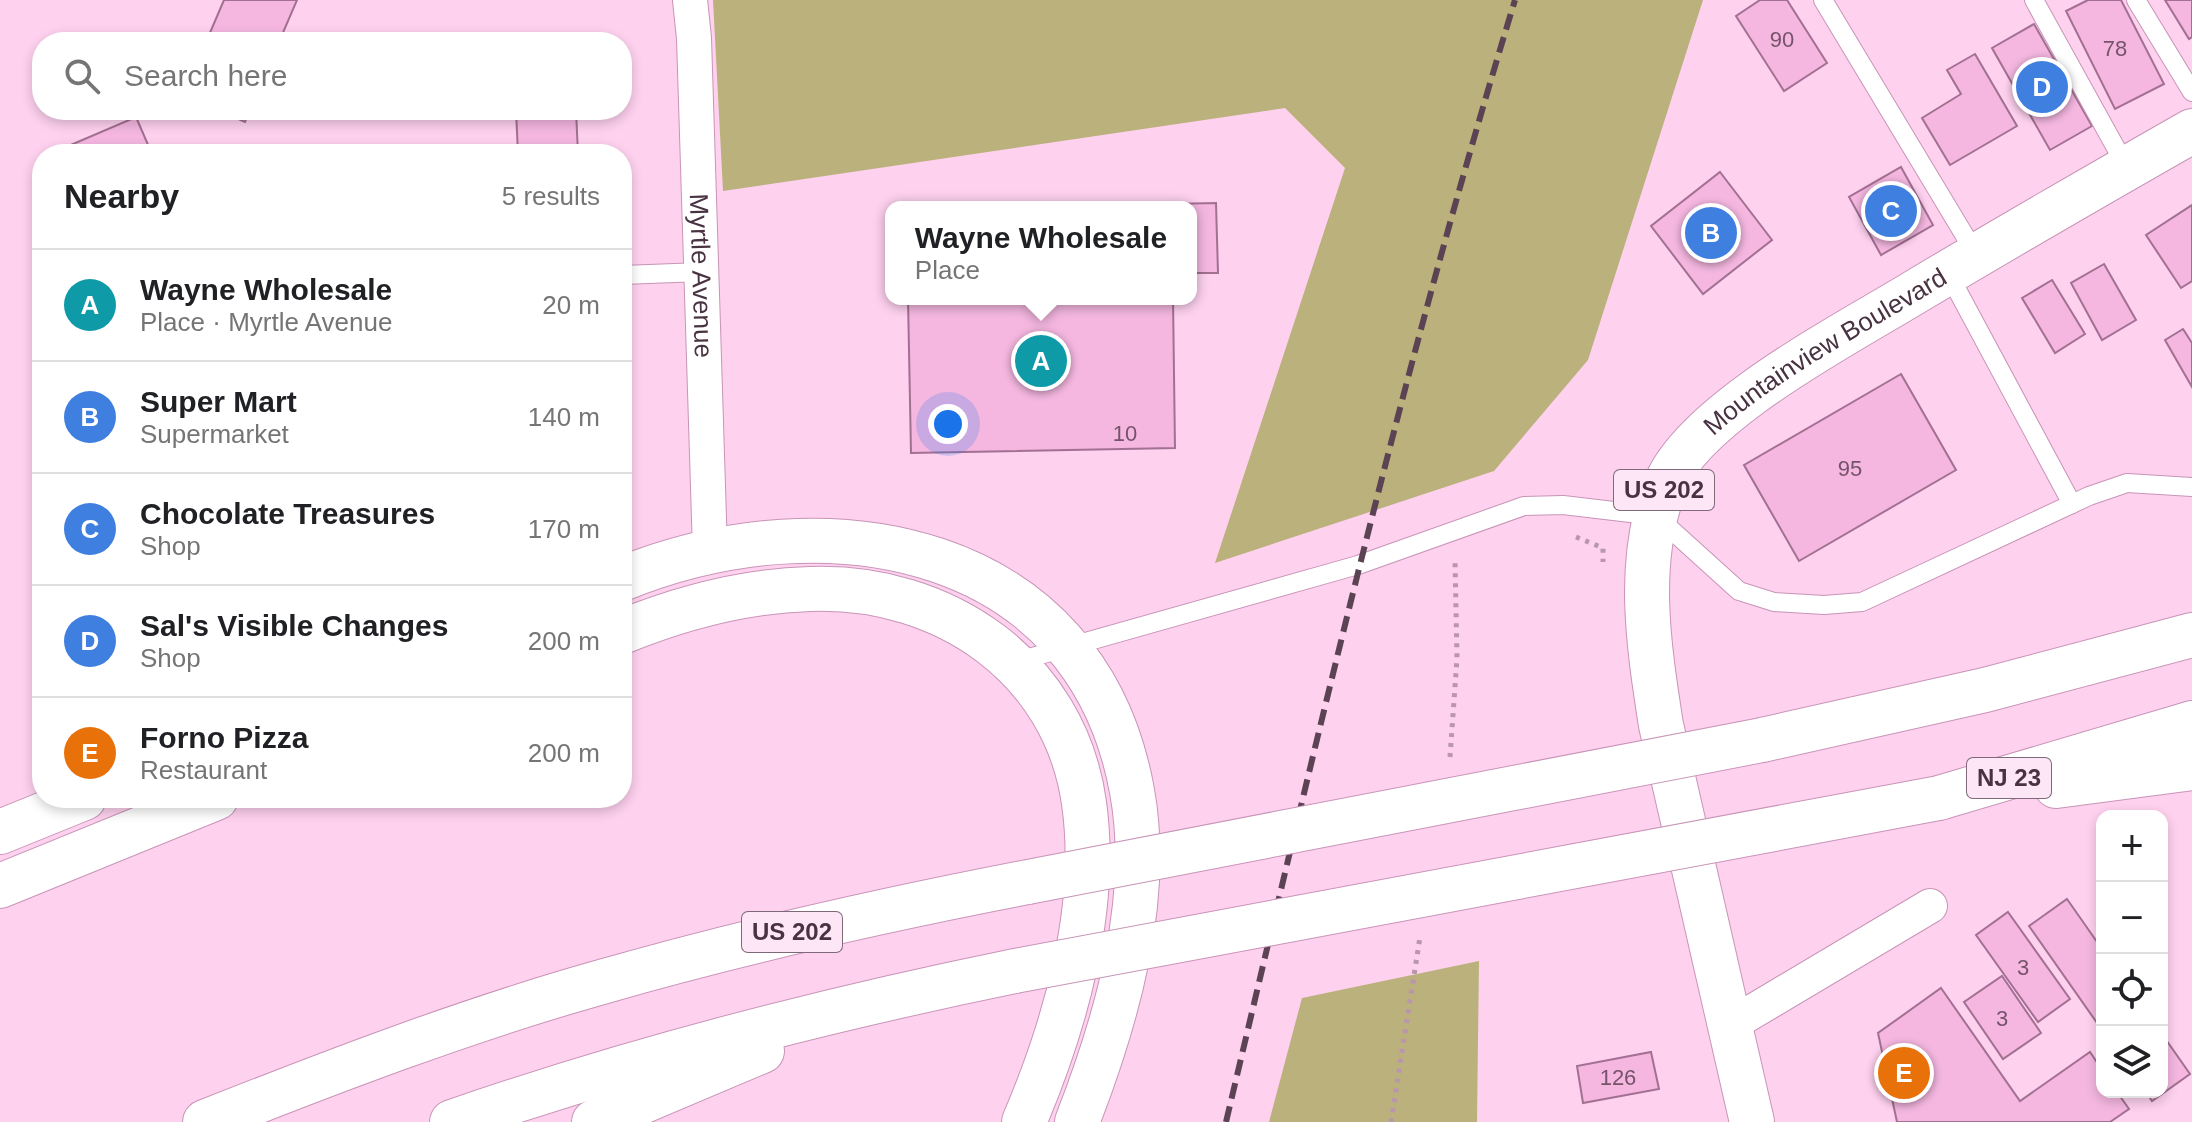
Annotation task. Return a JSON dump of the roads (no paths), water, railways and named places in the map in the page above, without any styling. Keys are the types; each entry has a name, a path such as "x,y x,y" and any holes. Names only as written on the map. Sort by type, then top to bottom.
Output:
{"main road":[{"name":"Mountainview Boulevard","path":"1752,1122 1661,725 1652,669 1647,596 1656,516 1665,484 1700,436 1776,375 2192,131"},
{"path":"632,576 710,551 814,539 874,544 934,558 996,584 1049,626 1068,646 1092,676 1118,735 1133,792 1138,854 1133,912 1112,1015 1077,1122"},
{"path":"632,629 706,603 755,593 814,589 867,593 919,605 971,627 1015,662 1050,703 1072,751 1084,801 1089,854 1084,906 1065,1002 1024,1122"},
{"name":"US 202","path":"205,1122 446,1031 596,983 879,911 1762,740 1985,690 2192,635"},
{"name":"NJ 23","path":"892,996 2083,770 2192,723"},
{"path":"2083,770 2192,768"},
{"path":"0,832 59,808"},
{"path":"0,886 191,808"},
{"path":"452,1122 626,1065 760,1027 892,996"},
{"path":"594,1122 892,996"}],"street":[{"name":"Myrtle Avenue","path":"690,0 694,38 710,551"},
{"path":"1730,1025 1930,906"}],"lane":[{"path":"1823,0 1962,264 2072,504"},
{"path":"2034,0 2127,168"},
{"path":"2136,0 2192,92"},
{"path":"632,275 702,272"},
{"path":"1015,662 1358,565 1524,506 1563,505 1656,516 1739,591 1774,602 1824,605 1862,602 2072,504 2127,483 2192,487"}],"railway":[{"path":"1226,1122 1397,418 1515,0"}],"place":[{"name":"Sal's Visible Changes","path":"2042,87"},
{"name":"Chocolate Treasures","path":"1891,211"},
{"name":"Super Mart","path":"1711,233"},
{"name":"Wayne Wholesale","path":"1041,361"},
{"name":"Forno Pizza","path":"1904,1073"}]}
